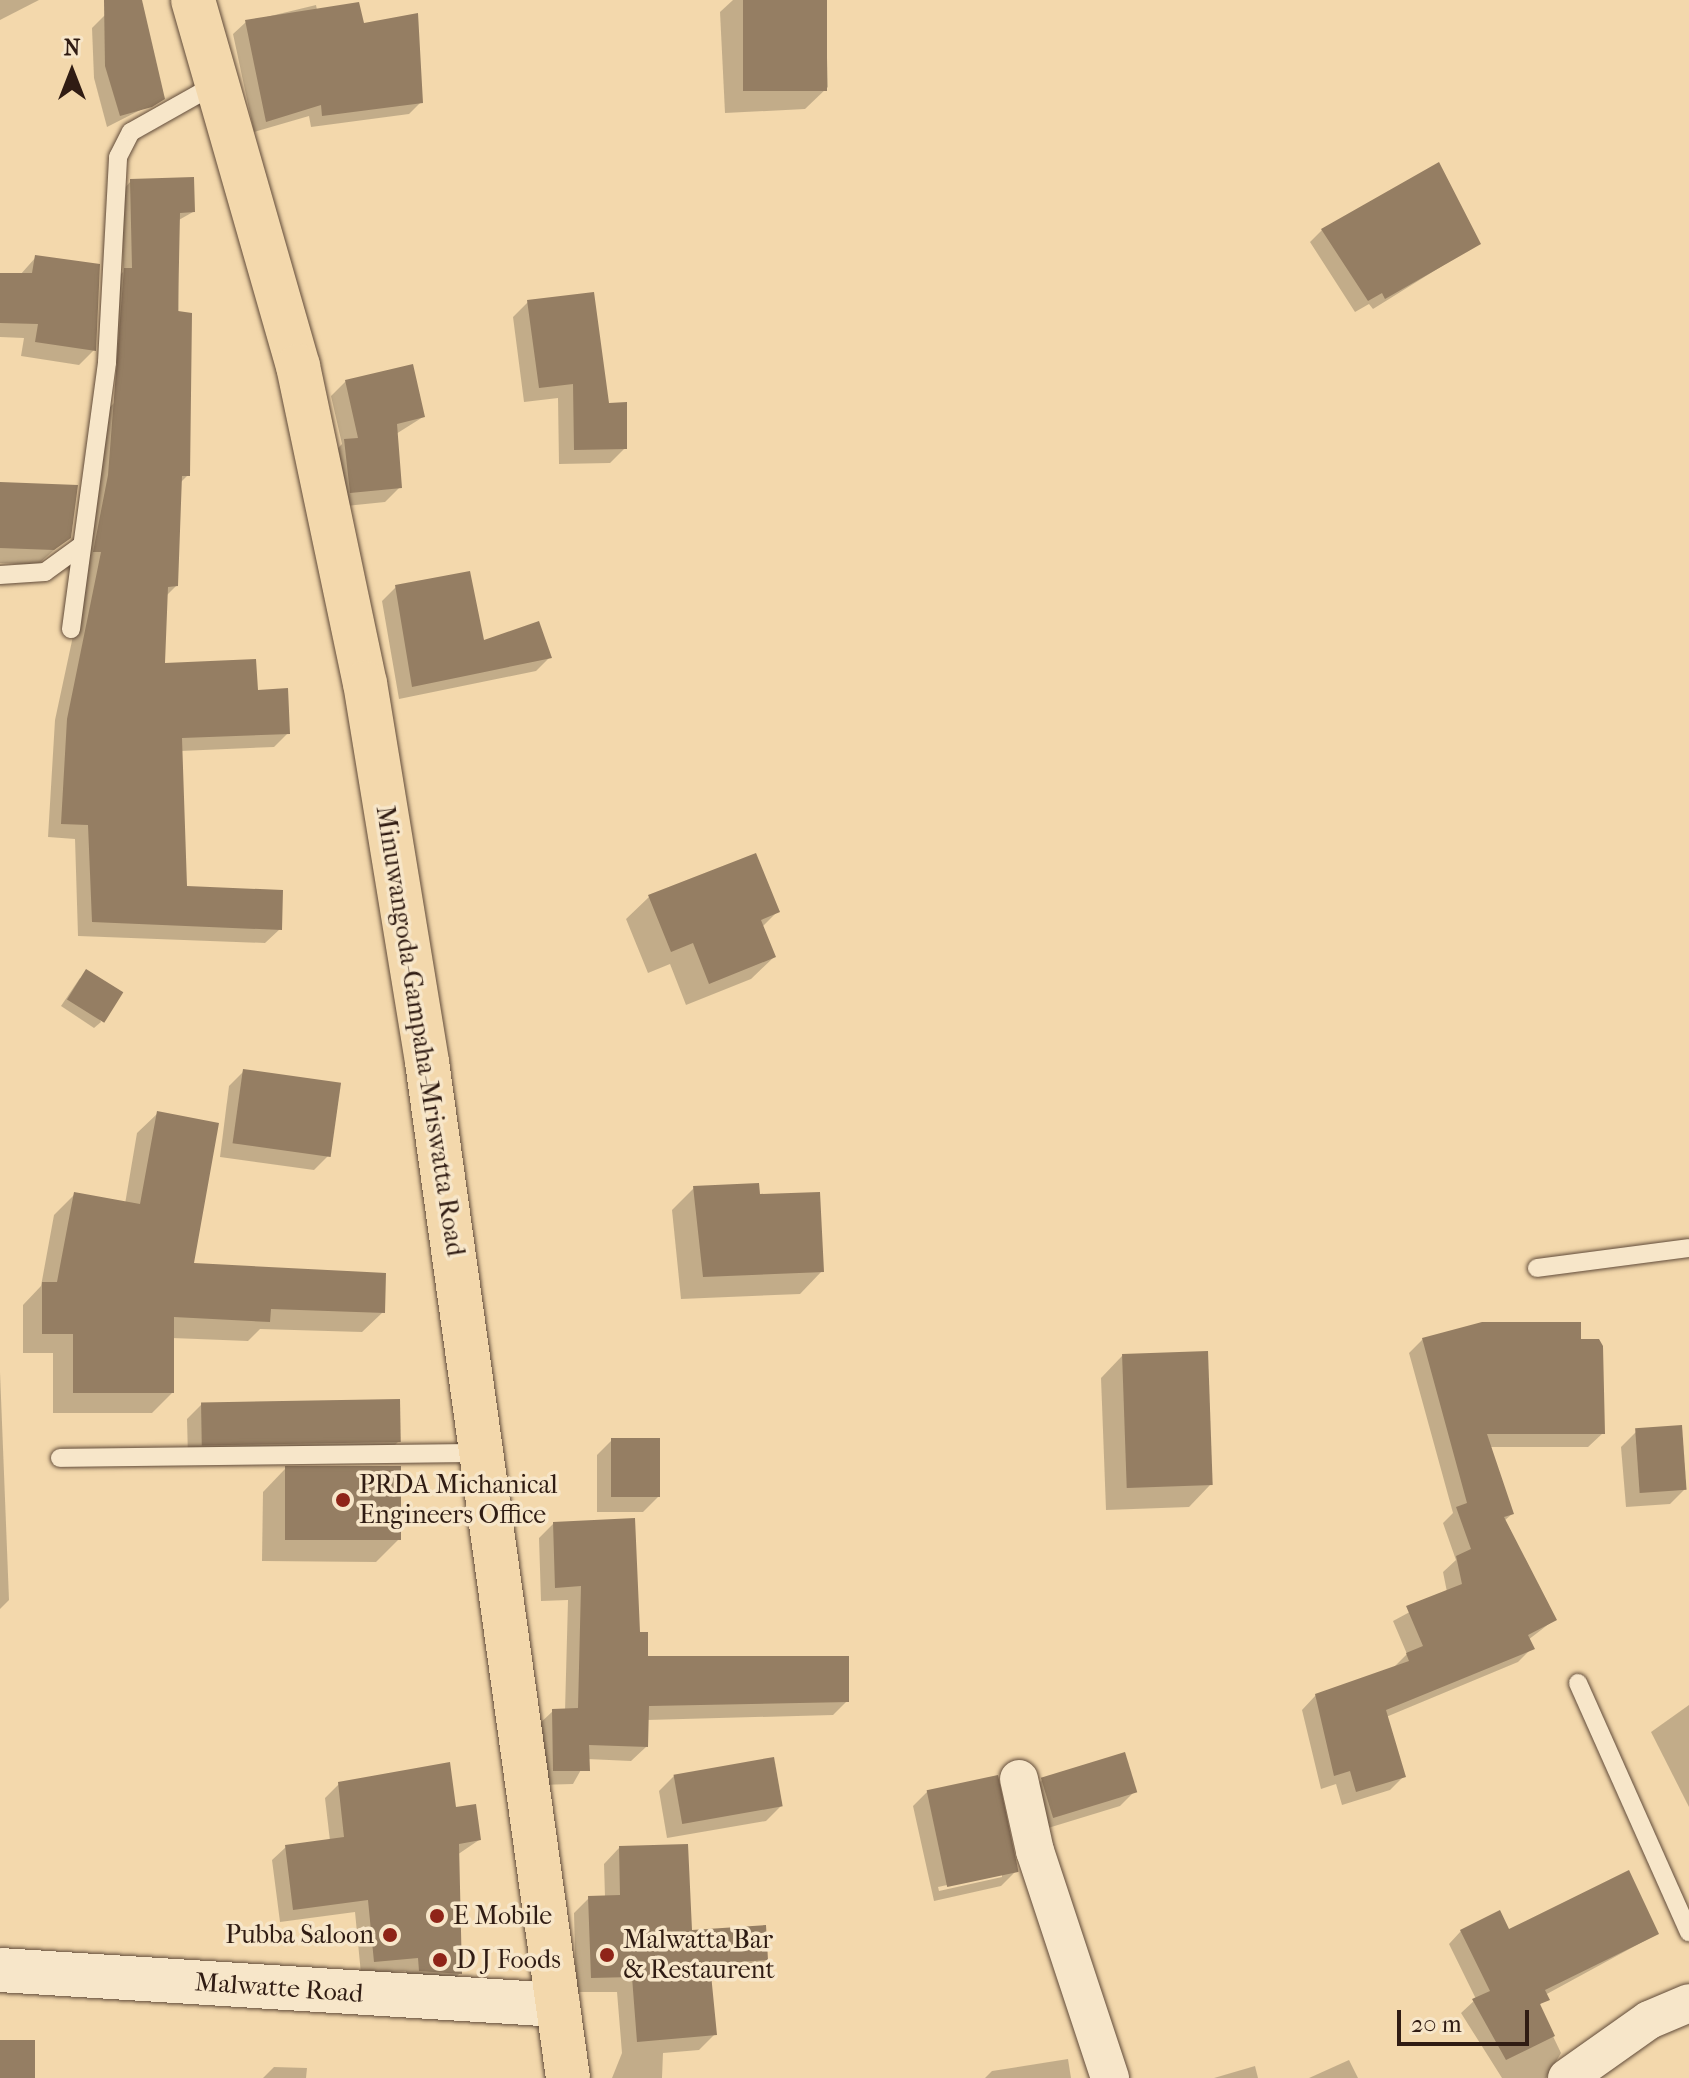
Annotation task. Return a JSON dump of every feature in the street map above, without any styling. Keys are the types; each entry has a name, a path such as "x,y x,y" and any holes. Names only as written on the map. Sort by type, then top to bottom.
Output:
{"main road":[{"name":"Minuwangoda-Gampaha-Mriswatta Road","path":"193,0 220,82 298,366 365,683 483,1453 568,2078"}],"street":[{"path":"1019,1779 1035,1851 1110,2078"},
{"name":"Malwatte Road","path":"0,1970 558,2005"},
{"path":"1567,2078 1649,2020 1689,2003"}],"lane":[{"path":"71,629 109,347 118,157 131,132 220,82"},
{"path":"0,575 45,572 82,545"},
{"path":"1537,1268 1689,1248"},
{"path":"60,1458 483,1453"},
{"path":"1578,1683 1607,1736 1689,1932"}],"building":[{"path":"104,0 142,0 165,99 152,107 120,116 105,66"},
{"path":"743,0 827,0 827,91 743,91"},
{"path":"359,2 364,23 418,13 423,103 322,116 321,105 266,122 245,20"},
{"path":"1439,162 1481,244 1385,299 1382,293 1368,301 1321,229"},
{"path":"194,177 195,212 180,213 178,311 192,313 190,476 182,476 178,586 168,587 165,663 256,659 258,690 288,688 290,734 182,738 187,886 283,890 282,930 92,922 88,825 61,824 67,719 101,552 93,552 108,475 124,268 132,268 130,179"},
{"path":"35,255 100,264 96,351 35,342 38,324 0,323 0,273 32,273"},
{"path":"594,292 609,403 627,402 627,449 574,450 573,384 539,388 527,300"},
{"path":"413,364 425,417 397,424 402,488 350,493 344,439 358,438 345,380"},
{"path":"0,482 78,485 71,538 54,550 0,548"},
{"path":"470,571 484,640 539,621 552,658 412,687 395,585"},
{"path":"756,853 780,912 761,920 776,957 709,984 693,943 671,952 648,895"},
{"path":"86,969 123,992 104,1023 67,1000"},
{"path":"243,1069 341,1083 331,1157 233,1143"},
{"path":"157,1111 219,1123 194,1263 386,1273 385,1313 271,1309 270,1322 174,1317 174,1393 73,1393 73,1334 42,1334 42,1282 57,1282 74,1192 140,1204"},
{"path":"759,1183 760,1194 820,1192 824,1272 703,1277 693,1186"},
{"path":"1482,1322 1581,1322 1581,1339 1599,1339 1603,1346 1605,1434 1487,1434 1514,1514 1504,1517 1557,1620 1528,1635 1535,1649 1386,1710 1406,1777 1356,1792 1350,1771 1334,1776 1315,1694 1409,1661 1406,1653 1423,1646 1406,1606 1462,1584 1456,1556 1471,1549 1456,1507 1467,1503 1422,1338"},
{"path":"1208,1351 1213,1485 1127,1488 1122,1354"},
{"path":"400,1399 401,1442 202,1445 201,1402"},
{"path":"1682,1425 1687,1490 1640,1493 1635,1428"},
{"path":"611,1438 660,1438 660,1497 611,1497"},
{"name":"PRDA Michanical Engineers Office","path":"285,1466 401,1466 401,1540 285,1540"},
{"path":"635,1518 640,1632 648,1632 648,1656 849,1656 849,1702 649,1706 648,1747 589,1745 590,1771 553,1771 552,1709 578,1708 581,1586 555,1588 553,1522"},
{"path":"1125,1752 1137,1792 1053,1818 1041,1778"},
{"path":"774,1757 783,1806 682,1824 674,1775"},
{"path":"450,1762 456,1807 476,1804 481,1840 459,1844 462,1974 419,1971 418,1958 374,1962 368,1900 293,1910 285,1845 344,1837 338,1782"},
{"path":"998,1775 1019,1872 947,1887 927,1790"},
{"path":"688,1844 692,1930 766,1925 768,1960 710,1964 717,2035 637,2042 632,1977 591,1978 588,1896 620,1895 619,1846"},
{"path":"1629,1870 1659,1934 1545,1990 1550,2000 1540,2004 1555,2036 1506,2060 1472,1999 1490,1991 1460,1930 1500,1910 1509,1929"},
{"path":"0,2040 35,2040 35,2078 0,2078"}],"place":[{"name":"PRDA Michanical Engineers Office","path":"343,1500"},
{"name":"E Mobile","path":"437,1916"},
{"name":"Pubba Saloon","path":"390,1935"},
{"name":"Malwatta Bar & Restaurent","path":"607,1955"},
{"name":"D J Foods","path":"440,1960"}]}
